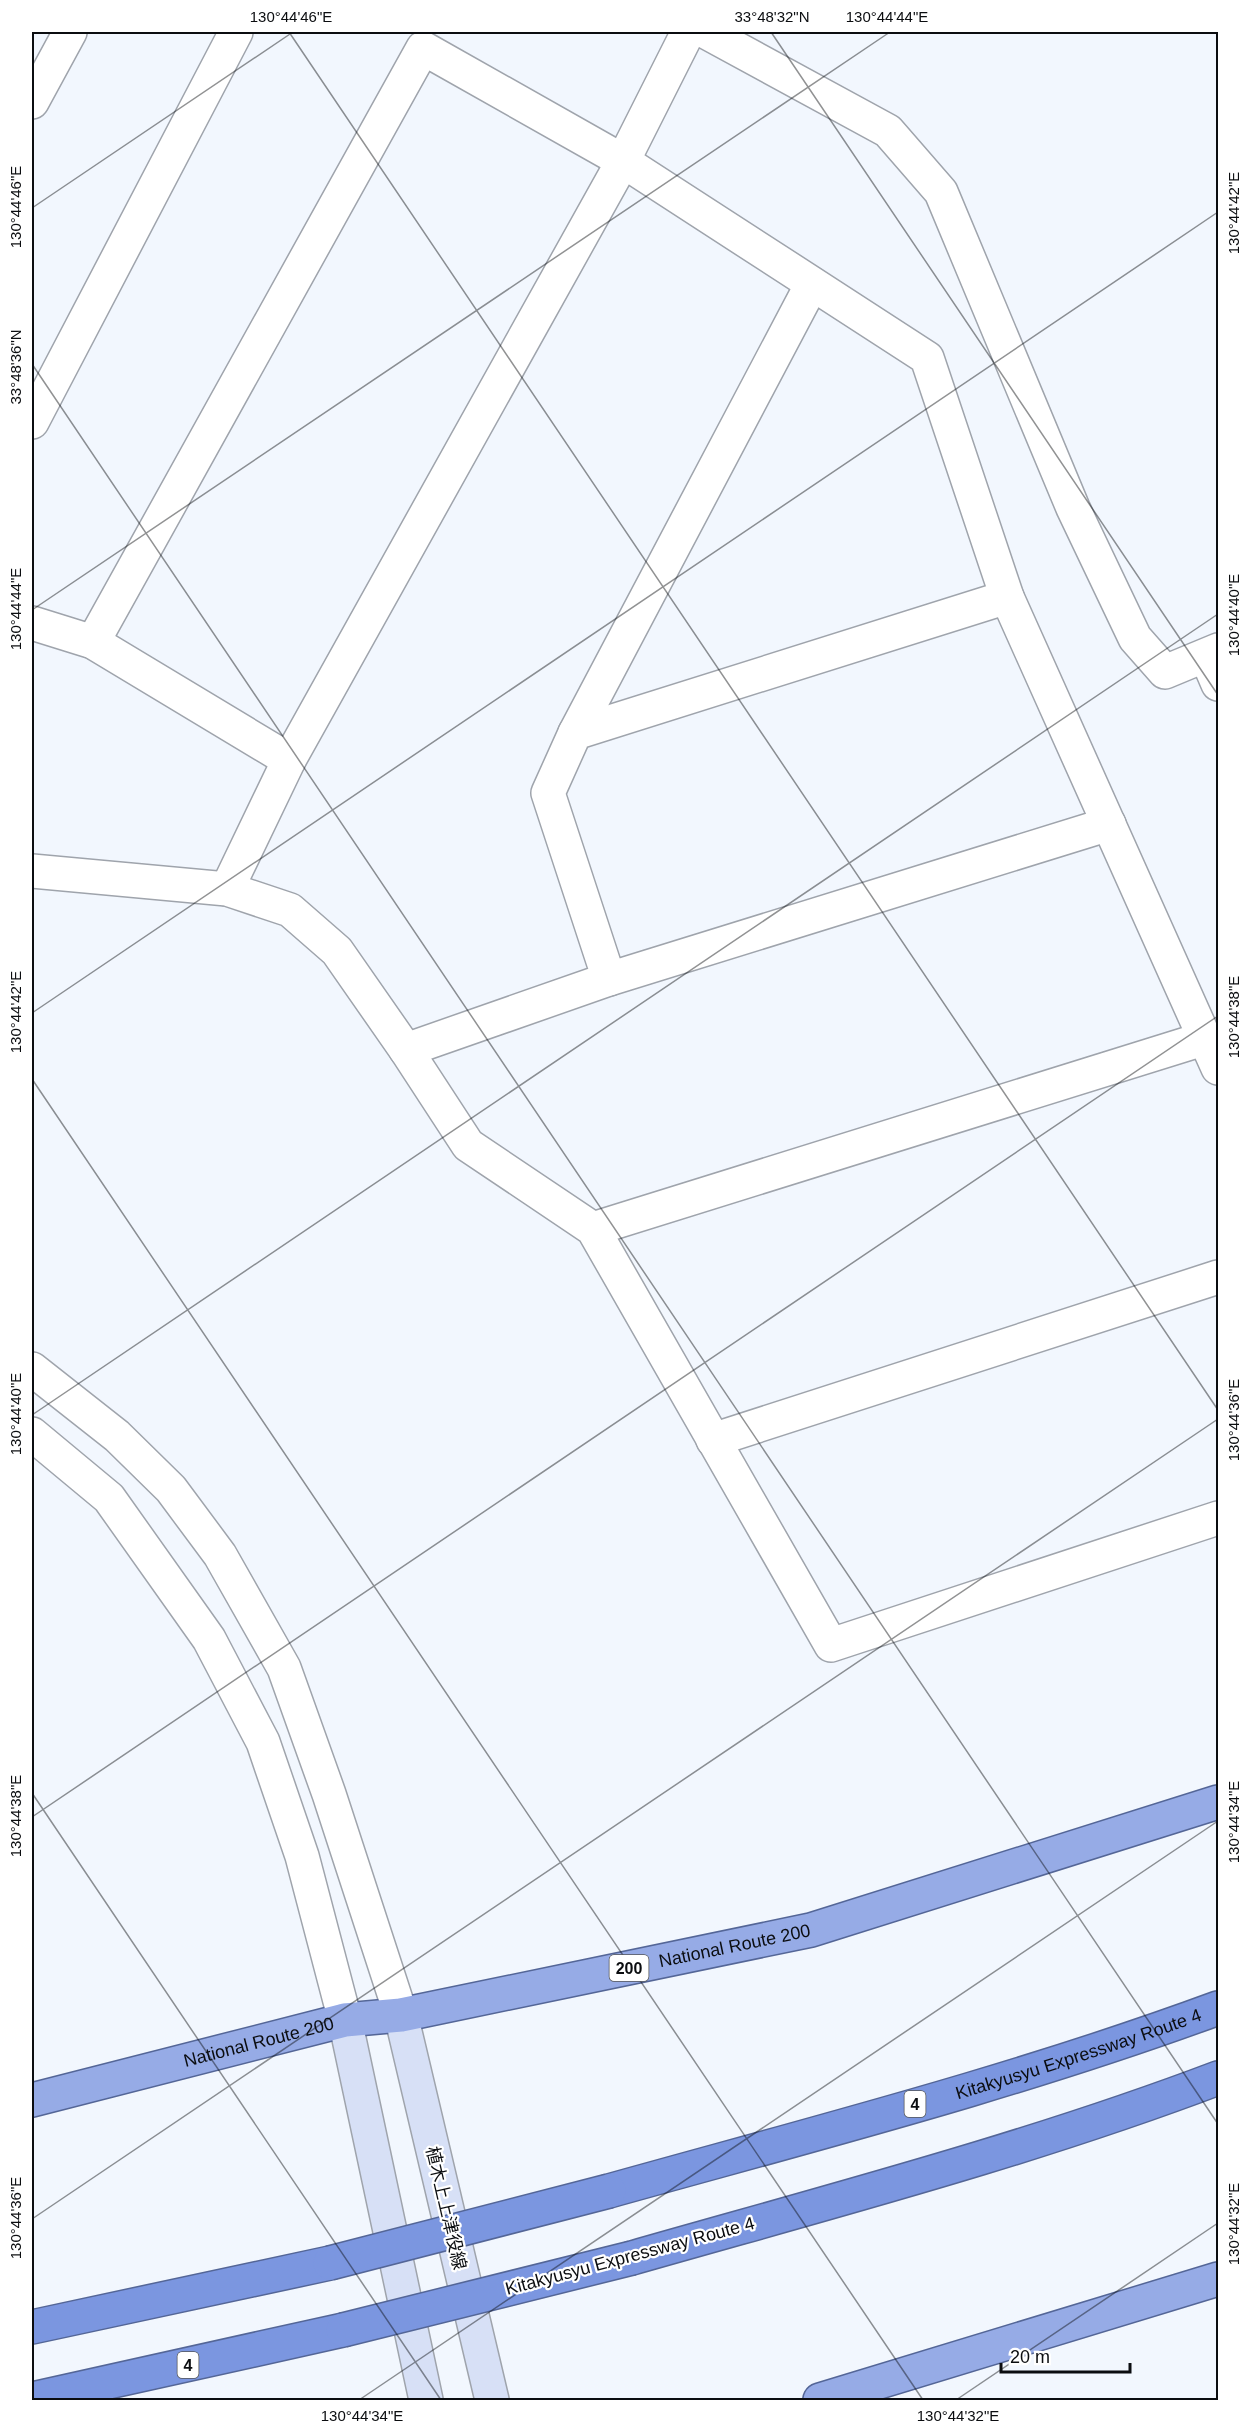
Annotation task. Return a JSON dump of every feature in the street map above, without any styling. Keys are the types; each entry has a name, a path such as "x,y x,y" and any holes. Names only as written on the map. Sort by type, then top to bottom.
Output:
{"highway":[{"name":"National Route 200","path":"32,2100 345,2020 401,2015 811,1930 1218,1802"},
{"name":"Kitakyusyu Expressway Route 4","path":"32,2326 330,2263 609,2190 878,2116 1147,2034 1218,2008"},
{"name":"Kitakyusyu Expressway Route 4","path":"32,2399 343,2330 632,2258 898,2183 1170,2097 1218,2078"},
{"path":"820,2400 1218,2279"}],"main road":[{"name":"植木上上津役線","path":"401,2015 492,2400"},
{"path":"345,2020 426,2400"}],"street":[{"path":"32,102 70,32"},
{"path":"32,422 236,32"},
{"path":"227,890 289,760 623,161 688,32"},
{"path":"706,32 888,131 941,192 1073,508 1135,638 1165,672 1214,663"},
{"path":"93,642 423,48 623,161 927,358 1007,597 1218,1068"},
{"path":"609,979 548,793 575,733 812,284"},
{"path":"575,733 1007,597"},
{"path":"32,623 93,642 289,760"},
{"path":"406,1050 609,979 1109,824"},
{"path":"32,871 227,890 290,910 337,951 468,1145 593,1229 831,1645 1218,1518"},
{"path":"593,1229 1206,1038"},
{"path":"713,1440 1218,1276"},
{"path":"32,1369 117,1436 171,1489 226,1566 284,1668 329,1794 401,2015"},
{"path":"32,1434 109,1498 209,1640 263,1742 302,1856 345,2020"}]}
